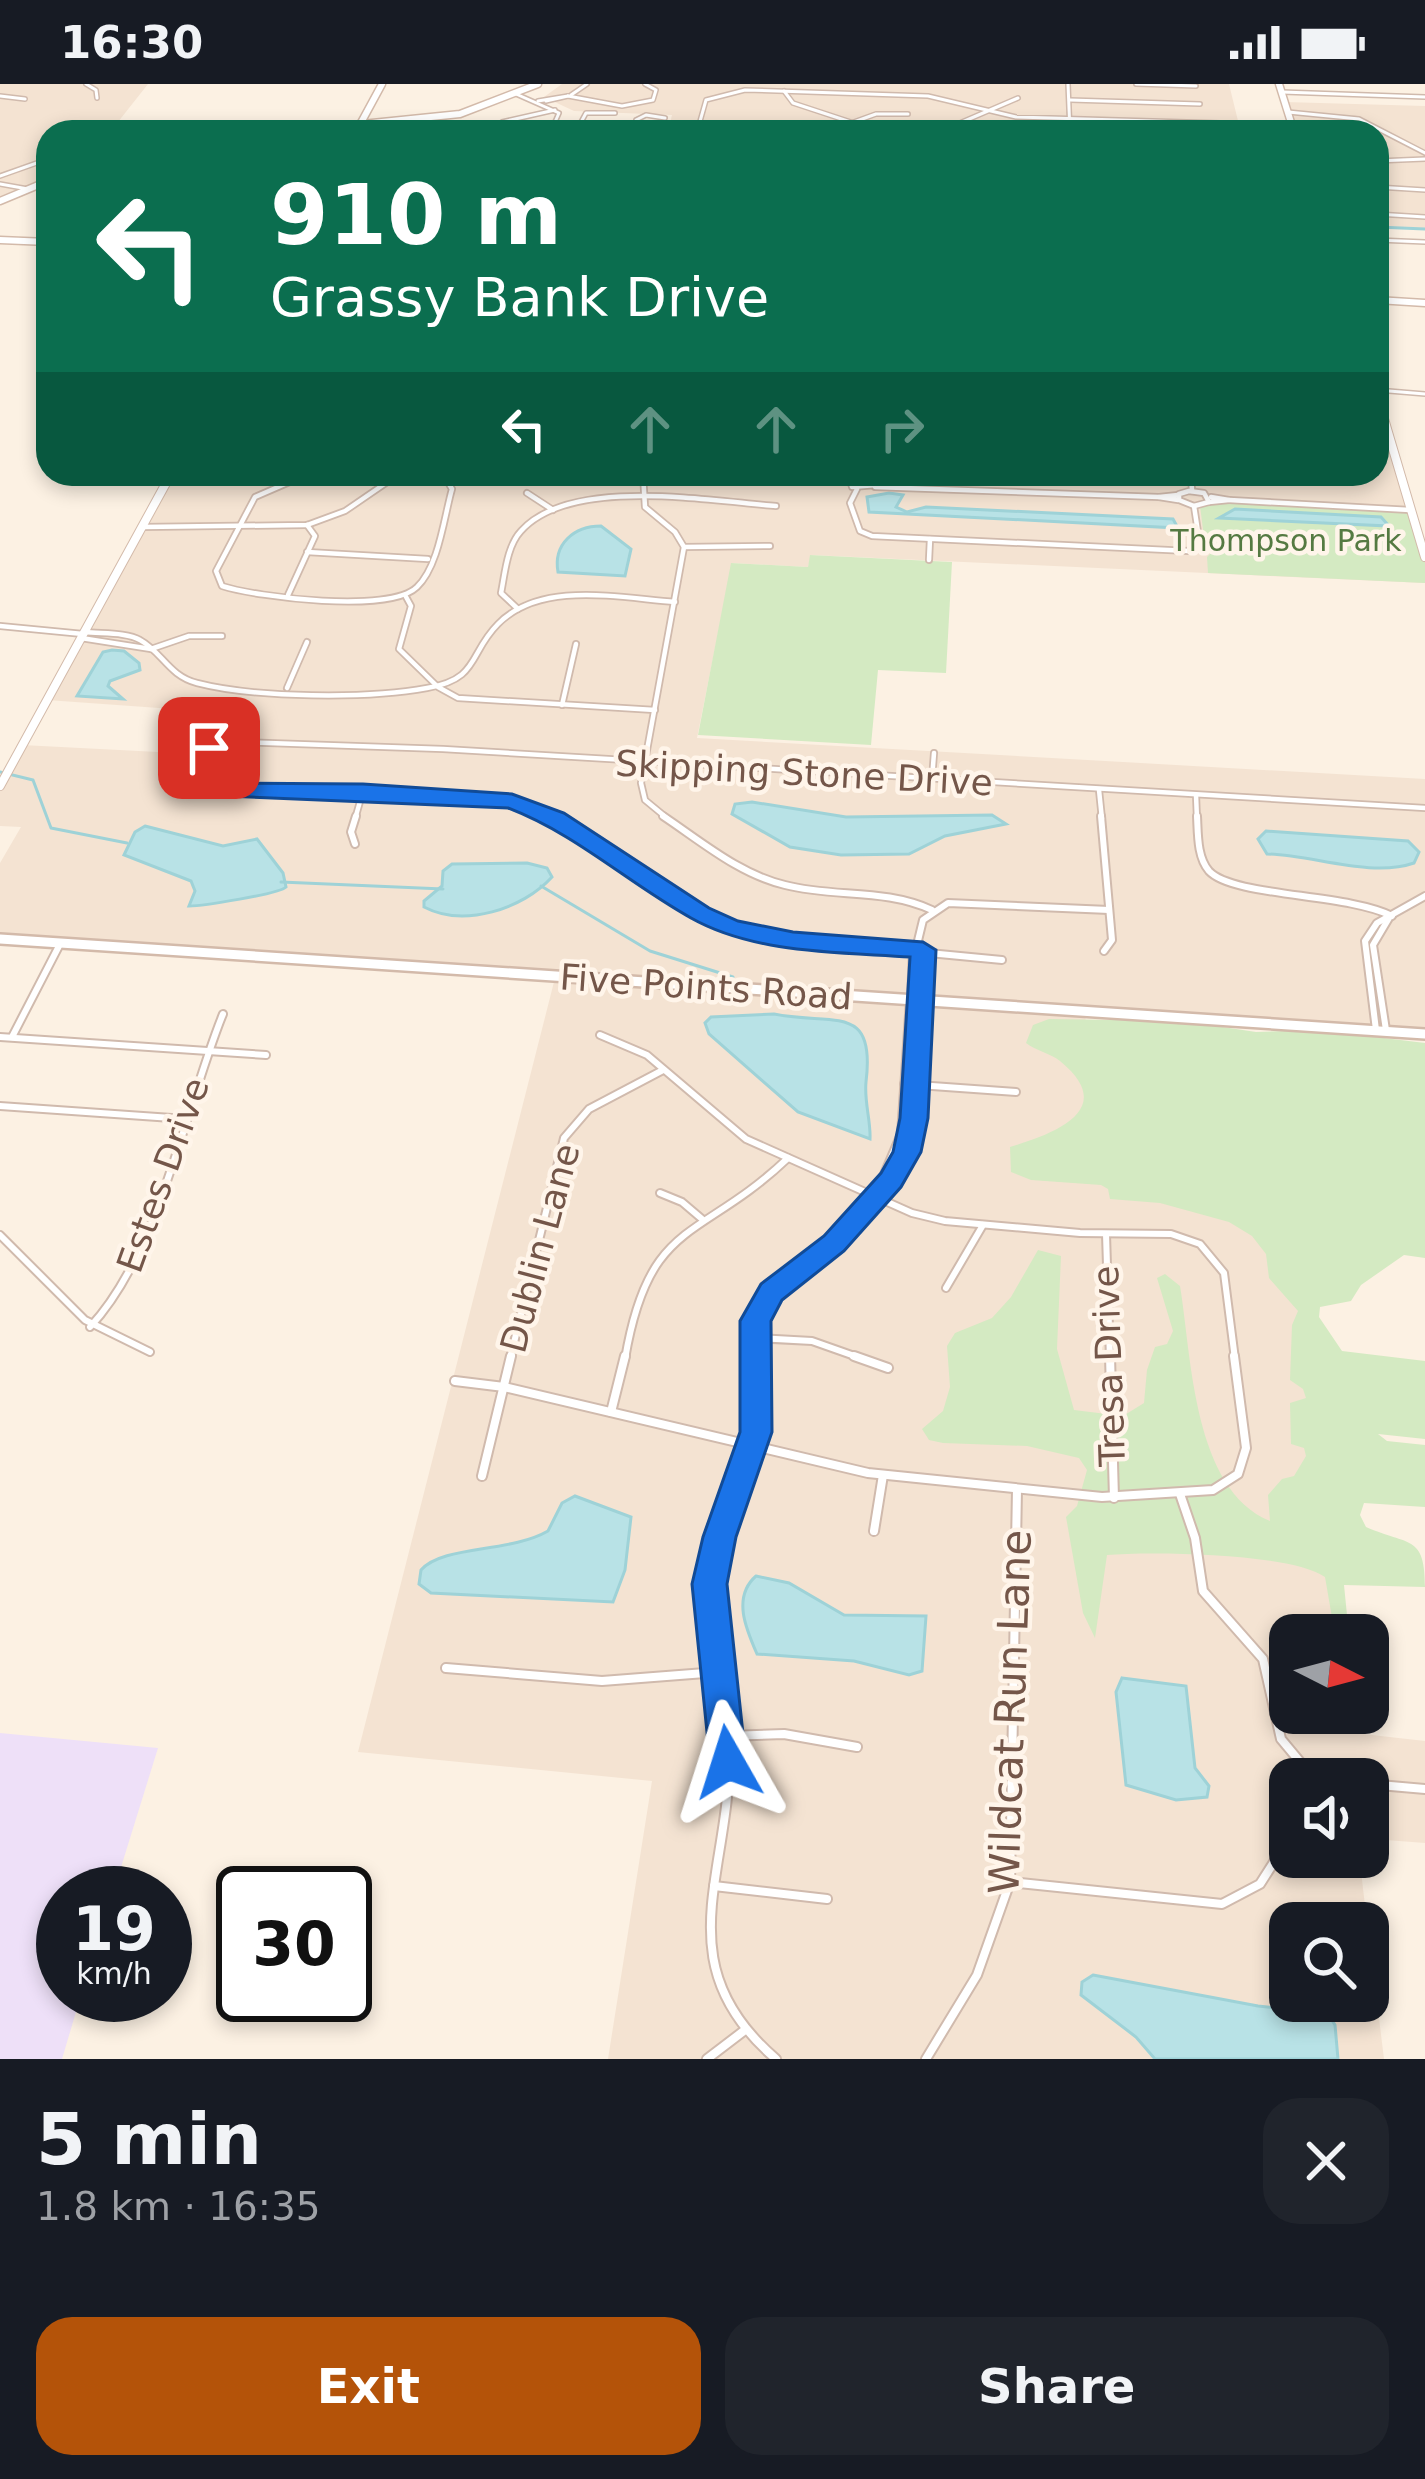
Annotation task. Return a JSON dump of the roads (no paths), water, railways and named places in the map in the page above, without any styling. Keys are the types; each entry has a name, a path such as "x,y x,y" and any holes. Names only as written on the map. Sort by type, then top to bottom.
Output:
{"main road":[{"path":"362,120 382,84"},
{"path":"415,120 465,113 538,84"},
{"path":"1280,88 1290,120"},
{"path":"0,200 36,186"},
{"path":"0,240 36,242"},
{"path":"1389,301 1425,303"},
{"path":"1389,434 1425,557"},
{"path":"4,778 164,486"},
{"name":"Five Points Road","path":"0,941 1425,1034"}],"street":[{"path":"86,84 96,90 97,98"},
{"path":"540,102 568,96 587,84"},
{"path":"568,96 594,103 639,105 651,101 656,90 645,84"},
{"path":"1068,84 1069,118"},
{"path":"1136,84 1196,86"},
{"path":"1365,86 1371,95"},
{"path":"1280,88 1425,97"},
{"path":"700,120 706,100 730,91 939,96 991,112 1131,120"},
{"path":"784,91 792,103 844,120"},
{"path":"516,94 557,110 556,120"},
{"path":"0,96 25,99"},
{"path":"970,120 1018,98"},
{"path":"1070,100 1200,104"},
{"path":"511,120 557,110"},
{"path":"1288,112 1359,120"},
{"path":"582,120 585,113 615,113"},
{"path":"862,120 879,114 908,114"},
{"path":"639,120 665,118"},
{"path":"1389,134 1425,156"},
{"path":"1408,144 1425,141"},
{"path":"1389,160 1425,156"},
{"path":"0,176 36,163"},
{"path":"0,186 28,189"},
{"path":"0,186 20,193"},
{"path":"1389,188 1425,190"},
{"path":"1389,215 1425,217"},
{"path":"1389,240 1425,242"},
{"path":"1389,392 1425,394"},
{"path":"280,486 255,497 215,574 221,586 378,600 405,595 420,582 451,486"},
{"path":"141,529 307,525 345,511 381,486"},
{"path":"643,486 647,511 675,532 684,548 641,788 651,807 756,875 796,887 892,894 932,910 977,901 1109,910"},
{"path":"854,486 857,489"},
{"path":"866,486 857,489 849,501 862,533 931,538 1196,549 1200,545 1194,506"},
{"path":"919,486 1159,496 1194,506"},
{"path":"1191,486 1192,491"},
{"path":"1192,491 1209,499 1410,508"},
{"path":"1178,498 1192,491"},
{"path":"527,494 553,510"},
{"path":"1194,506 1209,499"},
{"path":"518,609 500,593 515,541 527,525 553,510 596,500 776,506"},
{"path":"288,595 315,536 307,525"},
{"path":"929,560 931,538"},
{"path":"684,548 770,546"},
{"path":"308,552 428,559"},
{"path":"405,595 411,606 399,649 438,687 466,700 655,710"},
{"path":"151,649 170,672 188,681 397,694 438,687 476,665 495,626 518,609 574,598 675,602"},
{"path":"3,629 83,634 151,649 189,636 222,635"},
{"path":"287,689 307,641"},
{"path":"562,705 576,644"},
{"name":"Skipping Stone Drive","path":"363,791 210,790 196,783 191,764 209,748 240,742 443,749 1425,808"},
{"path":"932,779 934,753"},
{"path":"1099,790 1112,940 1105,951"},
{"path":"355,844 351,832 363,791 526,805 556,818 700,913 731,927 793,940 1001,960"},
{"path":"1196,796 1204,866 1216,882 1346,896 1392,916"},
{"path":"1381,1030 1370,992 1365,941 1377,923 1425,896"},
{"path":"874,1196 896,1153 920,922 932,910"},
{"path":"1381,1030 1372,945 1392,916"},
{"path":"12,1037 59,946"},
{"path":"1370,992 1379,993"},
{"path":"776,2059 745,2030 726,2002 712,1963 709,1934 728,1785 727,1736 710,1609 712,1562 752,1446 758,1407 756,1321 771,1292 829,1248 891,1180 907,1152 916,1085 914,1000"},
{"name":"Estes Drive","path":"90,1327 118,1297 180,1147 223,1014"},
{"path":"455,1381 504,1387 883,1475 1114,1498 1180,1494 1228,1483 1242,1468 1246,1448 1224,1273 1208,1250 1171,1234 1106,1234 921,1216 735,1132 637,1048 601,1035"},
{"path":"0,1037 266,1055"},
{"name":"Dublin Lane","path":"482,1476 568,1132 595,1105 664,1070"},
{"path":"904,1084 1016,1092"},
{"path":"0,1106 187,1119"},
{"path":"611,1412 644,1281 670,1244 760,1184 788,1158"},
{"path":"660,1193 702,1219"},
{"path":"946,1288 983,1225"},
{"name":"Tresa Drive","path":"1106,1234 1114,1498"},
{"path":"0,1235 90,1327 150,1352"},
{"path":"754,1338 819,1342 889,1368"},
{"path":"874,1531 883,1475"},
{"name":"Wildcat Run Lane","path":"926,2059 980,1976 1002,1919 1010,1882 1018,1489"},
{"path":"1180,1494 1196,1538 1204,1591 1263,1659 1281,1739 1296,1758"},
{"path":"446,1668 602,1681 718,1672"},
{"path":"727,1736 800,1735 857,1747"},
{"path":"1389,1786 1425,1790"},
{"path":"1010,1882 1222,1904 1260,1884 1269,1870"},
{"path":"714,1886 826,1899"},
{"path":"707,2059 745,2030"}],"water":[{"path":"903,495 896,507 907,512 926,507 1173,519 1178,528 869,512 867,497"},
{"path":"1235,509 1381,517 1389,526 1219,518"},
{"path":"601,526 631,549 625,576 558,572 559,553 568,538 582,529"},
{"path":"124,651 139,663 140,670 110,681 108,686 123,699 77,696 103,652"},
{"path":"752,802 846,817 992,815 1006,824 945,836 909,854 841,855 790,847 732,814 735,804"},
{"path":"145,826 223,846 257,839 283,873 286,887 189,906 195,891 191,881 124,855 135,832"},
{"path":"1266,831 1408,841 1419,852 1414,863 1379,868 1267,854 1258,839"},
{"path":"527,863 547,868 552,877 509,906 457,916 424,907 424,901 442,886 443,871 452,864"},
{"path":"774,1014 846,1022 857,1028 867,1057 870,1139 798,1112 709,1034 705,1023 711,1017"},
{"path":"575,1496 631,1517 625,1570 613,1602 431,1593 419,1584 421,1570 445,1556 515,1543 548,1531 562,1503"},
{"path":"756,1576 789,1583 844,1615 926,1616 922,1671 909,1675 854,1661 757,1654 743,1603"},
{"path":"1122,1678 1186,1686 1195,1768 1209,1786 1207,1797 1176,1800 1126,1785 1116,1692"},
{"path":"1093,1975 1269,2007 1269,2022 1333,2022 1338,2059 1155,2059 1136,2037 1081,1995 1082,1982"}],"waterway":[{"path":"1389,228 1425,229"},
{"path":"0,772 33,780 51,828 127,843"},
{"path":"281,882 443,889"},
{"path":"541,886 650,951 733,977"}],"park label":[{"name":"Thompson Park","path":"1286,540"}]}
